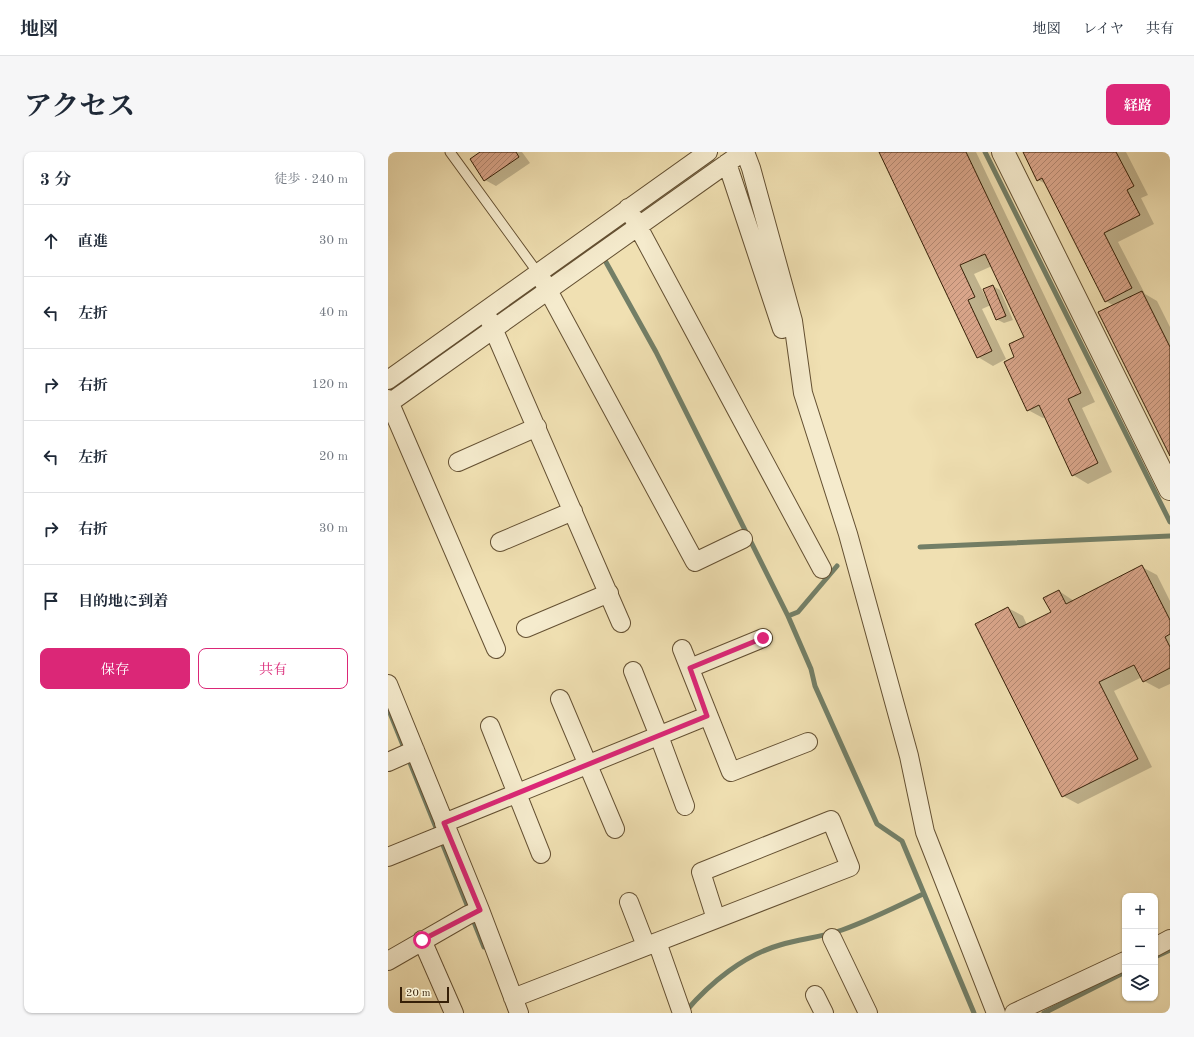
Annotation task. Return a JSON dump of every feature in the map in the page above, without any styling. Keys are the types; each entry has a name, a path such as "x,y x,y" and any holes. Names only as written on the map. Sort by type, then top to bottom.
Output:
{"street":[{"path":"543,282 601,252 634,217 708,152"},
{"path":"496,649 389,402 490,320 634,217 744,152 751,168 793,321 803,393 848,534 909,756 925,832 996,1013"},
{"path":"1002,152 1170,489"},
{"path":"727,163 782,329"},
{"path":"634,217 822,569"},
{"path":"543,282 695,562 743,539"},
{"path":"388,380 490,320"},
{"path":"490,320 622,623"},
{"path":"458,462 537,426"},
{"path":"500,542 573,511"},
{"path":"526,628 609,593"},
{"path":"690,668 763,638"},
{"path":"682,649 707,716 731,772 808,742"},
{"path":"632,671 659,736 685,806"},
{"path":"388,684 404,755 442,832 474,912 516,1006 652,944 850,867 832,820 701,872 716,919"},
{"path":"560,699 615,829"},
{"path":"388,857 442,832 517,794 707,716"},
{"path":"490,726 541,854"},
{"path":"629,902 652,944 678,1010"},
{"path":"388,961 422,940 474,912"},
{"path":"832,938 868,1013"},
{"path":"422,940 454,1013"},
{"path":"1158,946 1170,940"},
{"path":"1014,1013 1122,962"},
{"path":"815,995 824,1013"}],"lane":[{"path":"450,152 543,282"}],"building":[{"path":"480,152 516,152 519,157 484,181 470,159"},
{"path":"879,152 966,152 1081,393 1068,399 1098,463 1072,476 1039,405 1027,411 1004,362 1014,357 1009,344 1024,337 985,254 960,265 975,297 968,300 992,351 977,358"},
{"path":"1023,152 1116,152 1134,186 1127,190 1140,215 1104,233 1132,288 1105,302 1042,178 1037,181"},
{"path":"993,285 1006,316 996,320 983,289"},
{"path":"1142,291 1170,347 1170,456 1098,312"},
{"path":"1142,565 1170,620 1170,634 1165,637 1170,647 1170,668 1143,682 1134,665 1099,682 1138,759 1062,797 975,624 1008,607 1019,628 1051,612 1043,598 1059,590 1066,604"}],"waterway":[{"path":"985,152 1170,522"},
{"path":"602,255 656,352 788,616 811,669 815,686 877,824 902,841 974,1013"},
{"path":"388,393 412,376"},
{"path":"920,547 1170,536"},
{"path":"788,616 798,612 837,566"},
{"path":"388,708 484,947"},
{"path":"686,1011 706,990 728,971 754,956 780,945 842,930 873,918 923,894"},
{"path":"1158,956 1170,950"},
{"path":"1044,1013 1122,974"}],"route":[{"path":"422,940 480,910 444,823 707,716 690,668 763,638"}]}
